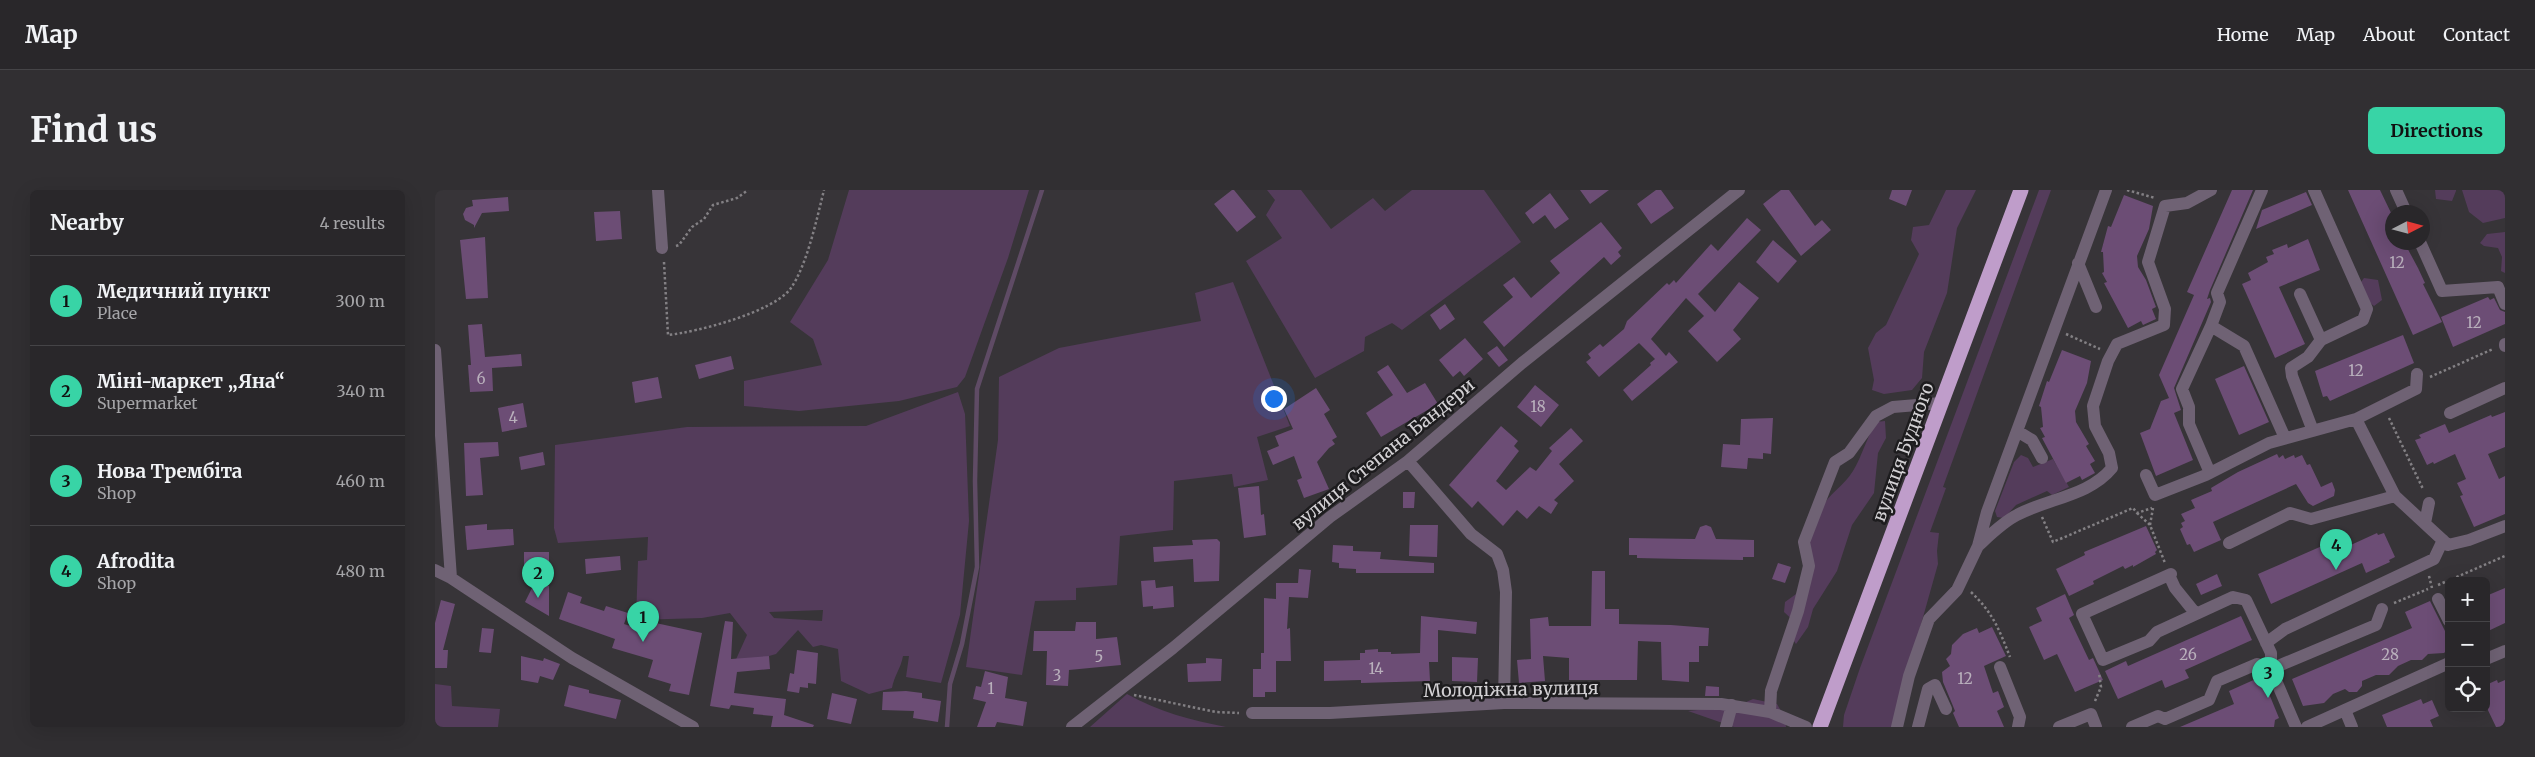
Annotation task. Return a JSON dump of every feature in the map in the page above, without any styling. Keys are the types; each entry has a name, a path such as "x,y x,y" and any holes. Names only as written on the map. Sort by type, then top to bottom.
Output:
{"highway":[{"name":"вулиця Будного","path":"1820,727 2021,190"}],"street":[{"path":"658,190 662,248"},
{"name":"вулиця Степана Бандери","path":"1072,727 1330,517 1408,461 1522,363 1739,190"},
{"path":"1897,727 1909,676 1929,619 1958,586 1978,546 1987,512 2106,190"},
{"path":"1978,546 2016,515 2086,489 2102,480 2112,468 2109,453 2095,426 2093,406 2117,344 2164,325 2165,309 2148,262 2165,206 2187,203 2211,190"},
{"path":"2211,473 2189,424 2189,407 2182,389 2220,302 2217,292 2262,190"},
{"path":"2313,431 2292,376 2291,368 2308,357 2321,340 2363,320 2367,309 2314,190"},
{"path":"2396,190 2403,205"},
{"path":"2424,250 2442,291 2498,287 2505,304"},
{"path":"2078,263 2096,307"},
{"path":"2300,294 2321,340"},
{"path":"2211,326 2244,346 2285,438"},
{"path":"435,350 451,578"},
{"path":"2146,475 2155,495 2211,473 2269,443 2356,419 2416,389 2417,378"},
{"path":"2449,414 2505,388"},
{"path":"1770,712 1771,691 1798,610 1809,566 1804,542 1835,462 1849,453 1876,416 1893,407 1941,403"},
{"path":"2356,419 2395,496 2448,544 2469,540 2505,526"},
{"path":"2017,431 2032,440 2042,458"},
{"path":"1408,461 1471,534 1497,554 1503,570 1506,592 1504,703"},
{"path":"2229,543 2290,512 2311,519 2395,496"},
{"path":"2425,523 2429,502"},
{"path":"2266,643 2285,629 2434,559 2443,540"},
{"path":"435,570 451,578 572,658 693,727"},
{"path":"2197,614 2175,588 2170,574 2082,614 2103,660 2149,640 2157,632 2197,614 2233,596 2246,600 2271,653 2271,669 2296,727"},
{"path":"2435,593 2445,613"},
{"path":"2132,727 2158,716 2165,719 2209,700 2217,681 2257,664 2271,669 2376,625 2381,609"},
{"path":"2490,657 2505,651"},
{"path":"2307,727 2445,665"},
{"path":"2000,667 2020,718 2018,727"},
{"path":"1918,727 1928,689 1935,685 1946,709"},
{"name":"Молодіжна вулиця","path":"1252,713 1330,713 1504,703 1732,705 1770,712 1806,727"},
{"path":"1726,727 1732,705"},
{"path":"2345,710 2351,727"},
{"path":"2059,727 2091,714 2096,727"}],"path":[{"path":"749,190 737,198 713,205 704,219 692,227 679,245 669,249 662,248 668,335 686,334 746,316 777,301 791,288 804,259 824,190"},
{"path":"2127,190 2156,198 2165,206"},
{"path":"2063,332 2112,355"},
{"path":"2417,378 2505,345"},
{"path":"2384,405 2423,489"},
{"path":"2150,525 2155,495"},
{"path":"2043,521 2053,542 2133,508 2150,525 2170,574"},
{"path":"2137,513 2153,508"},
{"path":"2381,609 2435,593 2505,556"},
{"path":"2428,562 2435,593"},
{"path":"1958,586 1970,591 1987,608 1997,623 2011,660 2000,667"},
{"path":"2091,714 2101,687 2098,674 2103,660"},
{"path":"1124,685 1135,695 1217,712 1252,713"}],"shaded area":[{"path":"849,190 1029,190 1008,258 965,377 957,387 899,401 799,411 744,406 744,381 822,365 813,339 790,322 828,260"},
{"path":"1267,190 1301,190 1331,229 1373,198 1385,211 1412,190 1484,190 1521,242 1402,330 1392,323 1365,337 1364,351 1315,378 1246,261 1282,238 1266,215 1275,200"},
{"path":"1946,190 1976,190 1957,228 1947,293 1924,352 1922,378 1912,390 1884,394 1872,390 1874,380 1868,348 1876,333 1886,325 1919,254 1911,240 1913,227 1929,225"},
{"path":"2039,190 2051,190 1943,487 1946,488 1930,532 1939,533 1938,564 1892,727 1843,727 1844,715 1860,668"},
{"path":"2435,190 2456,191 2452,201 2436,199"},
{"path":"2462,190 2505,190 2505,218 2483,223 2469,212"},
{"path":"2505,232 2505,273 2501,271 2502,257 2498,248 2484,246 2480,243 2487,234"},
{"path":"2364,278 2378,280 2382,300 2374,306 2358,286"},
{"path":"1233,282 1290,426 1257,437 1268,480 1234,487 1232,474 1174,481 1173,530 1120,536 1117,585 1076,588 1076,600 1035,601 1022,675 966,667 998,440 999,377 1059,348 1201,321 1195,293"},
{"path":"958,392 965,414 969,521 960,615 941,683 906,677 909,656 903,656 892,688 869,694 841,681 838,649 821,645 813,647 798,630 776,654 733,666 747,635 730,613 702,618 636,620 638,561 647,560 648,537 558,543 554,528 555,445 687,427 866,426","holes":["823,610 822,621 774,618 769,612"]},
{"path":"1885,421 1886,438 1878,453 1874,493 1852,525 1837,571 1813,609 1808,627 1796,644 1791,637 1796,623 1784,612 1785,602 1810,584 1808,540 1815,529 1824,503 1853,471 1876,422"},
{"path":"2021,455 2028,458 2033,467 2053,459 2069,487 2052,495 2047,491 2016,505 2004,518 1997,517 1995,511 2014,462"},
{"path":"435,684 451,686 452,706 500,709 498,727 435,727"},
{"path":"1127,694 1175,715 1226,727 1090,727"},
{"path":"1753,699 1777,704 1785,718 1786,727 1734,727 1688,711 1737,706"}],"building":[{"path":"1232,190 1256,217 1237,232 1214,204"},
{"path":"1580,190 1609,190 1590,204"},
{"path":"1656,190 1661,190 1674,208 1651,224 1637,204"},
{"path":"1781,190 1789,190 1815,226 1822,220 1831,230 1801,256 1763,204"},
{"path":"1892,190 1912,190 1906,206 1889,199"},
{"path":"2232,190 2253,190 2210,290 2207,299 2210,298 2211,302 2174,388 2181,410 2174,413 2193,460 2156,476 2140,433 2150,429 2161,401 2169,398 2159,375 2194,295 2187,292"},
{"path":"2348,190 2380,190 2387,205 2385,205 2385,250 2408,250 2425,283 2423,284 2442,322 2413,335"},
{"path":"2306,192 2312,205 2256,229 2262,210"},
{"path":"1550,193 1569,219 1555,229 1545,215 1533,224 1525,213"},
{"path":"2124,195 2153,206 2149,229 2137,256 2138,267 2146,280 2156,307 2152,309 2156,319 2143,325 2141,321 2128,328 2104,283 2107,282 2102,273 2104,272 2103,252 2101,252 2108,226 2111,227"},
{"path":"508,197 509,211 482,213 474,228 474,225 465,220 463,214 466,208 473,206 472,200"},
{"path":"620,211 622,239 596,241 594,212"},
{"path":"1747,218 1761,230 1698,294 1715,312 1739,282 1759,298 1733,330 1741,339 1717,362 1688,331 1704,316 1686,298 1651,339 1666,356 1669,352 1678,362 1632,401 1623,390 1651,365 1650,363 1655,359 1639,343 1599,377 1586,362 1591,358 1588,354 1600,344 1603,347 1624,329 1627,321 1667,283 1669,285 1674,280 1676,283 1711,244 1718,251"},
{"path":"1601,222 1622,248 1618,252 1621,256 1611,265 1604,257 1504,347 1483,322 1513,297 1503,285 1514,277 1531,298 1560,273 1550,261"},
{"path":"485,237 488,298 466,299 460,240"},
{"path":"2308,239 2320,270 2279,287 2305,344 2275,358 2242,284 2251,280 2248,273 2268,262 2266,257 2274,254 2272,250 2287,244 2288,248"},
{"path":"1773,240 1797,261 1778,283 1756,262"},
{"path":"2488,297 2490,300 2494,298 2500,310 2505,312 2505,324 2453,347 2441,317"},
{"path":"1445,304 1455,319 1440,330 1430,315"},
{"path":"482,324 485,357 521,354 522,366 492,368 493,391 470,392 468,365 471,365 468,325"},
{"path":"2403,335 2414,363 2330,401 2327,396 2323,397 2315,371"},
{"path":"1465,338 1483,359 1464,376 1460,371 1453,377 1439,360"},
{"path":"1497,346 1508,360 1499,367 1487,353"},
{"path":"2062,350 2091,361 2087,383 2075,411 2076,422 2089,444 2086,446 2095,461 2090,464 2095,473 2082,480 2080,476 2066,483 2042,438 2045,437 2040,428 2043,427 2041,407 2039,406 2047,381 2049,382"},
{"path":"731,356 734,369 699,379 695,365"},
{"path":"1388,365 1407,393 1425,383 1438,404 1381,437 1366,413 1393,395 1377,372"},
{"path":"2244,366 2269,422 2239,435 2215,379"},
{"path":"658,377 662,398 635,403 632,382"},
{"path":"1535,385 1559,405 1541,427 1517,407"},
{"path":"1316,388 1330,410 1324,414 1337,437 1332,440 1335,444 1317,462 1329,489 1304,498 1297,480 1302,478 1294,456 1273,465 1267,451 1279,446 1275,436 1293,429 1284,409"},
{"path":"523,403 527,427 502,432 498,408"},
{"path":"2505,412 2505,447 2488,454 2499,479 2505,476 2505,514 2474,527 2460,496 2463,495 2457,483 2466,479 2455,454 2434,464 2433,462 2427,465 2415,440 2421,438 2419,435 2445,424 2449,433 2491,415 2492,417"},
{"path":"1773,418 1771,454 1763,453 1763,459 1748,458 1747,469 1721,467 1723,444 1740,445 1741,419"},
{"path":"1501,426 1518,441 1514,446 1519,451 1496,481 1506,490 1530,467 1536,471 1552,451 1549,448 1571,428 1583,441 1559,464 1574,481 1554,500 1558,503 1551,514 1539,506 1527,519 1517,510 1503,526 1478,501 1472,508 1449,485"},
{"path":"498,442 499,456 480,458 483,495 466,496 464,443"},
{"path":"543,452 545,465 521,470 519,457"},
{"path":"2277,454 2279,458 2283,455 2285,459 2294,455 2295,458 2302,455 2307,465 2310,464 2321,487 2332,482 2335,490 2334,496 2313,506 2308,503 2296,484 2213,522 2221,540 2194,552 2190,544 2187,545 2180,529 2183,527 2181,523 2185,521 2181,514 2195,508 2191,500 2212,491 2211,488 2238,472"},
{"path":"1259,486 1261,515 1264,514 1266,535 1244,538 1238,488"},
{"path":"1403,492 1415,492 1414,508 1403,508"},
{"path":"487,524 487,530 513,529 514,545 467,550 465,526"},
{"path":"1410,525 1438,525 1437,557 1409,556"},
{"path":"1706,525 1711,527 1716,539 1754,540 1754,557 1743,557 1743,560 1637,558 1637,555 1629,555 1629,538 1695,539 1700,527"},
{"path":"2146,526 2157,550 2156,554 2133,567 2133,565 2125,569 2123,566 2093,581 2094,584 2069,596 2056,569 2085,555 2084,552"},
{"path":"2377,533 2378,535 2384,533 2395,557 2389,560 2390,562 2366,573 2362,563 2271,604 2258,574 2338,539 2342,549"},
{"path":"1217,539 1220,542 1219,581 1194,582 1193,559 1154,562 1153,547 1193,545 1192,540"},
{"path":"1333,545 1353,546 1353,551 1381,552 1380,559 1434,563 1434,573 1356,573 1356,569 1339,568 1339,563 1332,562"},
{"path":"524,552 549,552 549,578 524,580"},
{"path":"620,556 621,570 586,574 585,559"},
{"path":"1778,563 1791,567 1785,583 1772,579"},
{"path":"1299,569 1311,570 1308,598 1289,597 1287,629 1290,628 1291,661 1276,661 1276,692 1265,692 1265,697 1253,697 1253,669 1261,669 1261,653 1264,653 1264,598 1276,599 1276,583 1298,583"},
{"path":"1592,571 1605,571 1605,609 1619,609 1619,624 1709,628 1708,646 1699,646 1699,662 1689,662 1689,682 1662,680 1661,642 1638,641 1637,680 1569,680 1569,658 1543,656 1545,681 1519,683 1517,660 1531,659 1530,619 1548,617 1549,626 1591,626"},
{"path":"2217,574 2222,586 2201,595 2196,584"},
{"path":"1155,580 1156,588 1173,586 1174,607 1153,609 1153,606 1143,607 1141,581"},
{"path":"535,582 549,586 549,616 525,602"},
{"path":"2505,588 2505,623 2490,630 2490,622 2490,594"},
{"path":"568,592 582,597 580,603 604,611 606,606 628,613 624,624 649,632 651,622 702,633 689,695 669,691 671,684 648,677 653,660 612,648 615,639 559,619"},
{"path":"2065,594 2074,615 2069,618 2089,660 2093,658 2103,680 2075,692 2057,654 2044,660 2029,627 2042,621 2036,608"},
{"path":"441,600 455,604 443,650 448,650 447,668 435,668 435,623"},
{"path":"2430,601 2445,631 2444,653 2428,654 2422,660 2411,660 2398,666 2389,675 2376,675 2362,681 2362,686 2357,692 2349,692 2345,689 2333,694 2324,703 2303,706 2292,679 2412,628 2405,612"},
{"path":"1421,616 1477,622 1476,634 1438,630 1438,662 1429,662 1430,681 1361,683 1361,680 1324,681 1324,661 1360,660 1360,653 1365,653 1365,650 1378,649 1378,652 1391,652 1391,654 1420,653"},
{"path":"2241,616 2252,640 2185,670 2189,678 2165,688 2162,680 2118,699 2105,671 2126,661 2128,666"},
{"path":"725,621 733,622 731,659 769,656 770,669 737,672 734,693 786,699 784,715 814,725 813,727 771,727 773,716 753,714 754,708 731,705 729,709 710,706"},
{"path":"1076,622 1096,622 1096,639 1117,637 1121,665 1069,670 1068,686 1046,685 1047,651 1033,651 1034,631 1075,631"},
{"path":"1992,627 2006,656 1984,666 1993,693 1998,691 2004,707 1997,711 2004,727 1959,727 1953,713 1955,711 1943,682 1942,672 1950,666 1946,659 1951,654 1952,645 1963,634 1977,628 1979,633"},
{"path":"482,628 494,629 491,653 479,652"},
{"path":"797,650 818,653 816,684 808,683 808,688 800,687 799,693 787,691 790,673 794,674"},
{"path":"521,656 543,661 544,658 560,664 553,680 540,676 538,683 521,680"},
{"path":"1452,657 1478,658 1477,682 1452,681"},
{"path":"1206,658 1222,659 1221,681 1188,682 1187,664 1206,663"},
{"path":"985,671 1008,677 1005,698 1027,702 1023,726 997,722 995,727 977,727 986,702 973,699 976,686 981,687"},
{"path":"2258,678 2261,686 2265,684 2279,718 2275,720 2274,727 2180,727 2234,704 2229,691"},
{"path":"2497,680 2498,683 2505,680 2505,727 2496,727 2489,712 2490,683"},
{"path":"569,685 589,690 589,693 621,700 616,719 564,706"},
{"path":"1706,686 1719,687 1719,696 1705,696"},
{"path":"906,691 922,693 922,698 941,701 938,722 913,718 914,711 882,710 883,692"},
{"path":"832,693 857,699 851,724 827,719"},
{"path":"2421,699 2423,704 2432,700 2439,716 2430,720 2433,727 2387,727 2382,715"}],"waterway":[{"path":"947,727 950,684 962,644 977,567 975,481 977,389 1042,190"}],"place":[{"name":"Afrodita","path":"2336,570"},
{"name":"Міні-маркет „Яна“","path":"538,598"},
{"name":"Медичний пункт","path":"643,642"},
{"name":"Нова Трембіта","path":"2268,698"}]}
